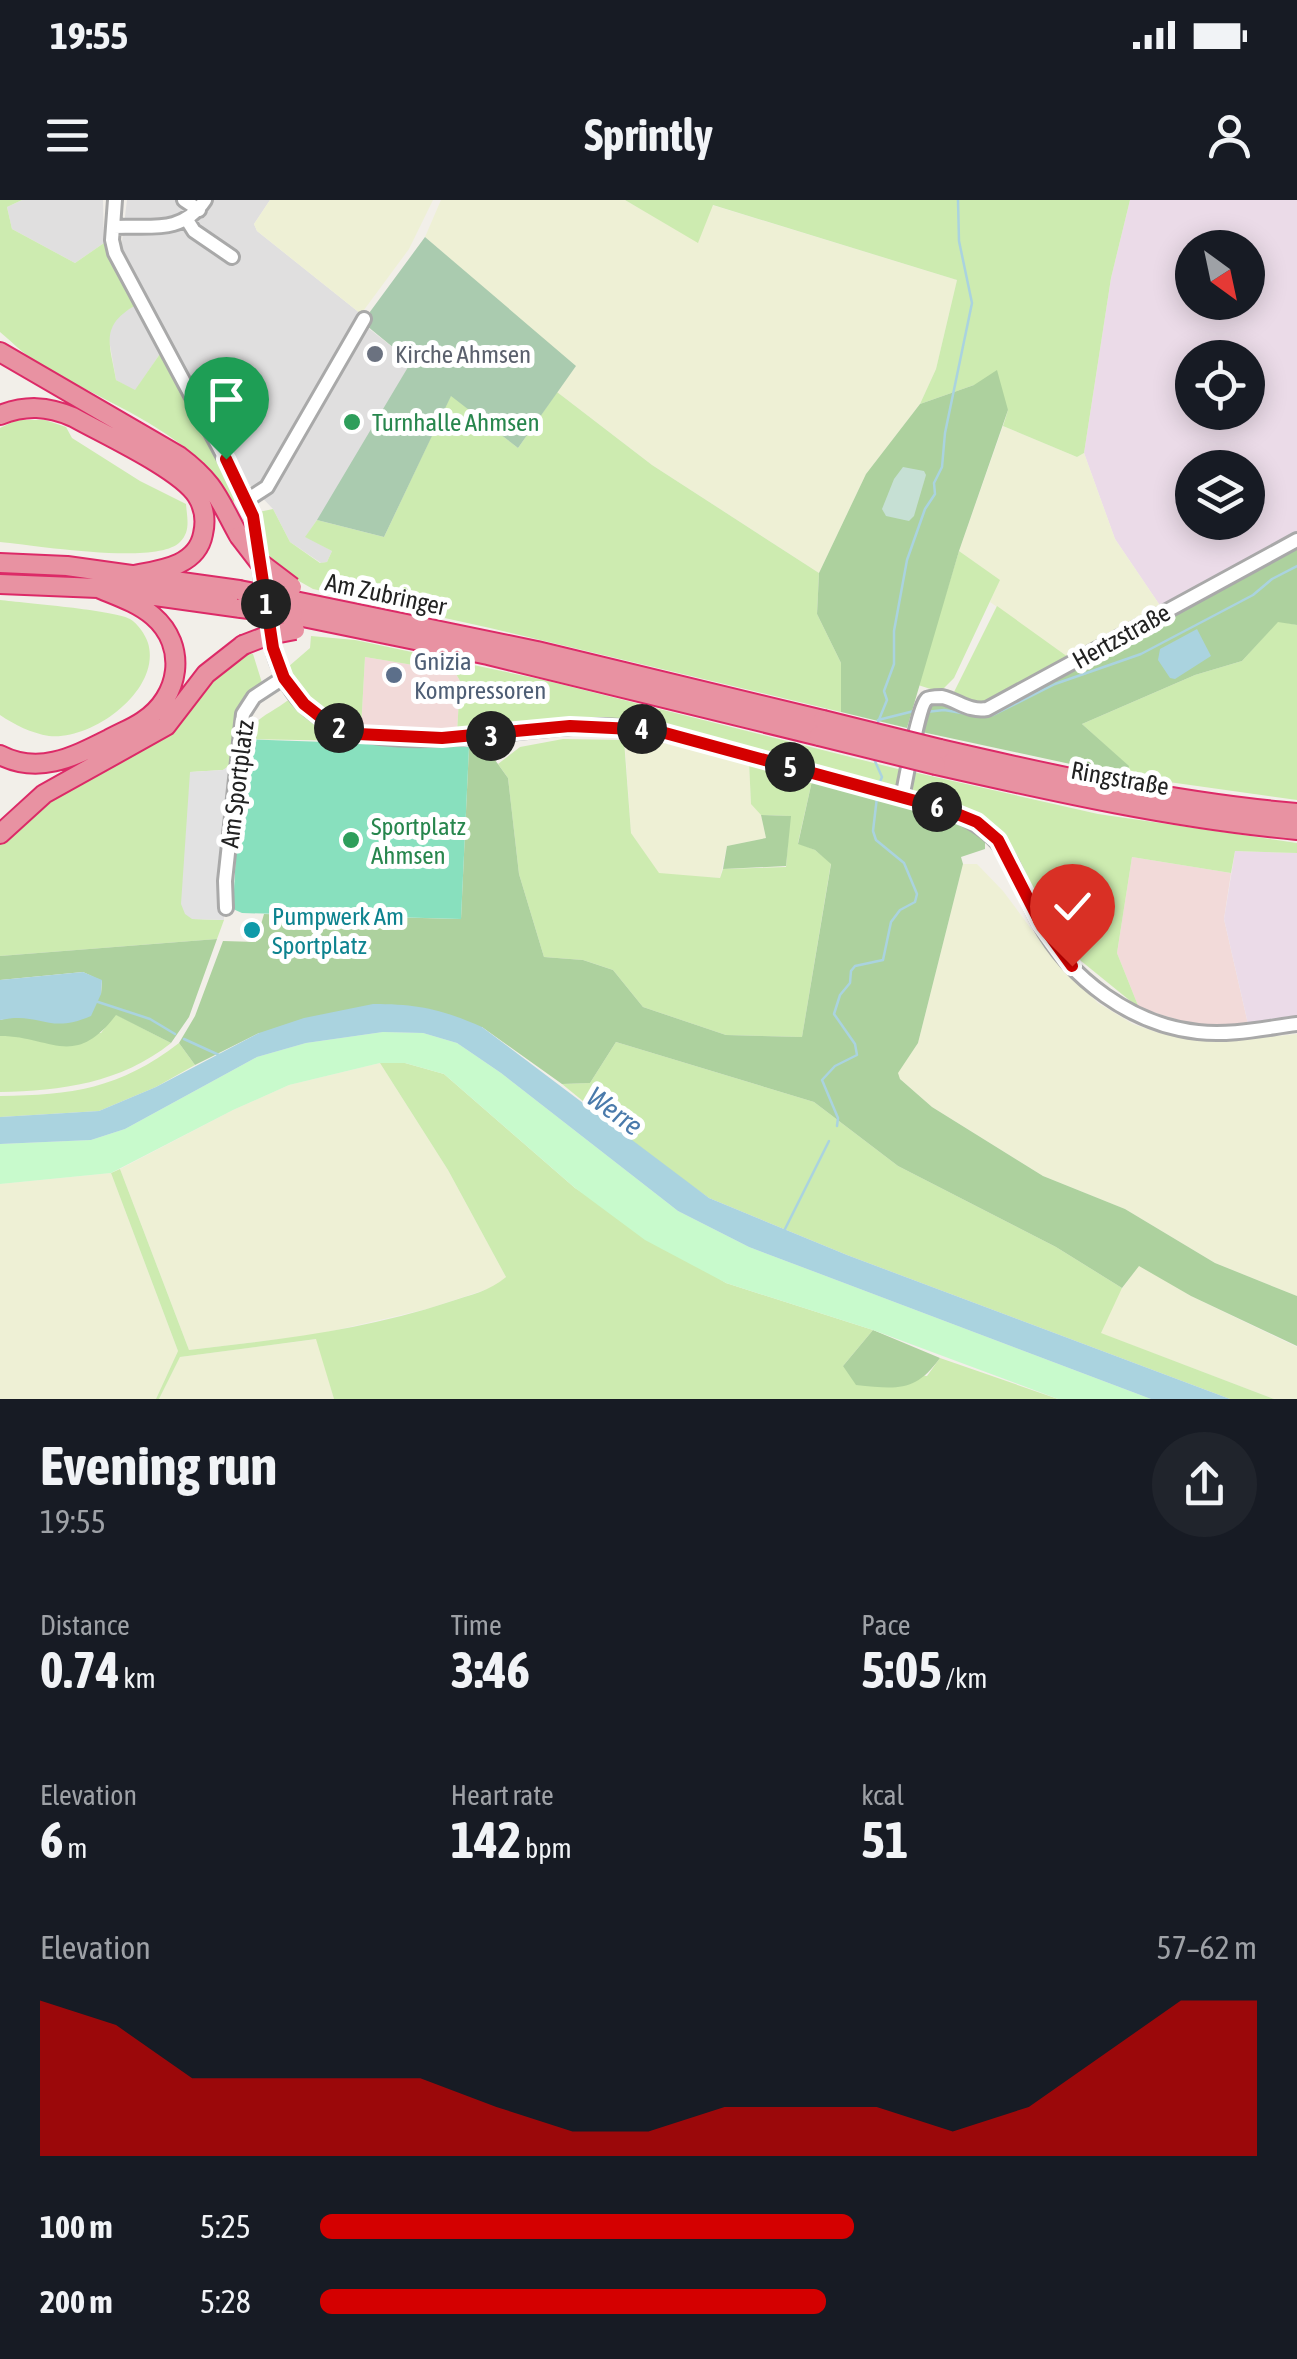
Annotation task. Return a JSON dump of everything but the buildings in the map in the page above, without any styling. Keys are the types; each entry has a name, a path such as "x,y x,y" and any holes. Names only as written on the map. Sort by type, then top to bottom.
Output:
{"highway":[{"path":"0,352 201,472 221,498 239,536 292,608 352,619"},
{"path":"0,415 20,408 54,409 73,416 189,485 204,510 202,541 171,568 134,575"},
{"name":"Am Zubringer","path":"0,563 68,566 134,575 352,619 938,757"},
{"name":"Am Zubringer","path":"0,584 240,599"},
{"path":"0,755 16,762 56,763 144,720 168,696 176,660 165,629 136,605 98,588"},
{"path":"0,834 44,794 166,726 206,674 243,645 269,635 292,608"},
{"name":"Ringstraße","path":"938,757 1297,813"},
{"name":"Ringstraße","path":"938,757 1044,790 1297,830"}],"street":[{"path":"114,200 115,253 247,500 256,530 273,648 284,678 313,713 340,729 358,734 442,738 570,726 654,730 945,809 977,822 998,840 1053,944 1111,1000 1157,1022 1198,1032 1297,1024"},
{"path":"113,227 157,228 187,220 202,205 184,200"},
{"path":"187,220 194,232 232,257"},
{"path":"247,500 267,487 364,319"},
{"name":"Hertzstraße","path":"898,797 918,721 929,697 972,709 987,709 1297,540"},
{"name":"Am Sportplatz","path":"226,908 225,881 243,714 254,697 284,678"}],"shaded area":[{"path":"22,200 103,200 104,243 75,263 12,229 7,207"},
{"path":"127,200 270,200 254,224 257,231 361,314 367,327 411,362 336,493 306,536 332,551 327,562 321,563 290,542 273,509 248,483 121,249"},
{"path":"1130,200 1297,200 1297,534 1161,607 1115,539 1084,453 1111,278"},
{"path":"136,305 162,351 135,391 116,380 108,334 118,315"},
{"path":"365,657 455,672 460,681 457,733 361,729"},
{"path":"232,764 224,920 192,919 181,904 190,772 223,770"},
{"path":"1235,851 1297,853 1297,1017 1248,1024 1224,919"},
{"path":"1132,857 1231,873 1224,919 1248,1024 1199,1026 1139,1008 1117,953"}],"green space":[{"path":"0,200 22,200 7,207 12,229 75,263 104,243 136,305 112,328 110,346 116,380 135,390 162,351 237,491 233,504 217,479 174,439 37,362 0,332"},
{"path":"270,200 433,200 409,249 361,314 257,231 254,224"},
{"path":"441,200 625,200 698,242 712,205 957,280 936,369 920,404 866,474 819,573 652,465 557,392 575,367 425,237"},
{"path":"625,200 1130,200 1111,278 1084,453 1077,457 1003,426 1008,410 974,385 920,404 936,369 957,280 713,205 698,243"},
{"path":"425,237 576,366 518,448 451,396 384,537 317,520 411,362 364,320"},
{"path":"997,370 1008,410 959,551 907,728 841,712 841,663 817,614 819,573 866,474 920,404 974,385"},
{"path":"557,392 652,465 819,573 817,614 841,663 841,712 313,589 264,556 259,512 273,509 290,542 320,563 327,562 332,551 305,537 317,520 384,537 451,395 518,448"},
{"path":"17,420 45,420 66,427 72,438 140,481 186,504 188,524 183,538 167,549 147,553 66,550 0,542 0,428"},
{"path":"1003,426 1077,457 1084,453 1115,539 1161,607 1068,657 990,602 999,580 959,551"},
{"path":"903,467 924,471 926,475 909,521 886,516 882,509"},
{"path":"1297,548 1297,625 1278,622 1242,661 1195,675 1082,724 1129,766 1126,776 922,732 931,703 986,715"},
{"path":"959,551 1000,580 954,678 940,692 918,685"},
{"path":"0,600 130,619 148,643 150,661 144,678 120,709 85,730 49,736 11,722 0,715"},
{"path":"997,606 1068,657 985,703 952,696"},
{"path":"1278,621 1297,625 1297,800 1126,776 1128,766 1082,724 1195,675 1242,661"},
{"path":"311,636 355,640 544,680 902,770 897,790 654,724 558,721 457,733 460,681 455,672 365,657 361,729 317,706 288,667 310,648"},
{"path":"247,652 253,654 263,686 237,720 232,764 223,770 190,772 192,919 224,920 217,939 0,956 0,845 5,838 48,800 160,739 178,724 214,678"},
{"path":"291,698 322,727 360,741 242,739 259,720"},
{"path":"624,732 681,741 749,762 751,803 761,815 766,838 727,846 720,878 659,874 631,833"},
{"name":"Sportplatz Ahmsen","path":"242,739 469,747 461,919 242,913 233,909"},
{"path":"563,739 624,740 631,833 659,873 720,878 723,869 786,867 790,816 761,815 751,804 749,762 812,781 798,843 831,863 802,1037 726,1035 643,1007 613,970 583,960 544,957 519,874 508,778 498,764 520,747"},
{"path":"469,747 490,753 508,778 519,874 544,957 583,960 613,970 643,1007 726,1035 802,1037 831,864 815,850 798,844 812,781 966,824 985,838 985,849 961,857 963,864 918,1043 898,1073 900,1079 932,1107 1043,1176 1125,1209 1215,1263 1297,1296 1297,1346 1191,1296 1139,1266 1122,1288 1056,1247 898,1166 814,1102 616,1042 590,1083 562,1084 482,1027 259,1033 195,1065 179,1043 195,1016 223,941 256,942 264,914 461,919"},
{"path":"913,772 1098,814 1297,843 1297,853 1235,851 1231,873 1132,857 1117,953 1139,1008 1070,952 1047,919 1005,838 971,811 909,792"},
{"path":"761,815 791,816 786,866 723,869 727,846 766,838"},
{"path":"963,864 977,864 1003,891 1050,954 1098,1003 1133,1024 1159,1033 1215,1042 1297,1034 1297,1296 1215,1263 1125,1209 1043,1176 932,1107 900,1079 897,1074 918,1043"},
{"path":"217,939 189,1017 171,1043 116,1015 101,1032 74,1046 0,1036 0,1020 101,994 102,981 83,972 0,980 0,956"},
{"path":"115,1014 171,1043 152,1057 111,1076 68,1087 0,1092 0,1036 101,1033"},
{"path":"383,1032 423,1033 457,1043 678,1211 749,1247 1151,1399 1058,1399 873,1330 726,1283 645,1240 575,1188 444,1074 405,1063 380,1063 289,1085 111,1173 0,1184 0,1144 91,1140 125,1129 257,1057 306,1043"},
{"path":"616,1042 814,1102 898,1166 1056,1247 1122,1288 1101,1333 1274,1399 1230,1399 847,1255 709,1198 562,1084 590,1083"},
{"path":"179,1043 195,1065 99,1111 0,1117 0,1096 72,1091 115,1080"},
{"path":"380,1063 448,1170 506,1277 494,1287 427,1309 315,1335 189,1350 120,1169 289,1085"},
{"path":"380,1063 405,1063 444,1074 575,1188 726,1283 873,1330 843,1366 927,1376 940,1358 1058,1399 334,1399 316,1339 180,1357 156,1399 178,1351 111,1173 120,1169 189,1350 288,1338 385,1320 479,1292 506,1277 448,1170"},
{"path":"111,1173 178,1351 156,1399 0,1399 0,1184"},
{"path":"1139,1265 1191,1296 1297,1347 1297,1399 1274,1399 1100,1333 1116,1297"},
{"path":"873,1330 940,1358 922,1378 904,1386 856,1385 843,1366"},
{"path":"317,1339 334,1399 159,1399 180,1357"}],"water":[{"path":"1197,629 1211,656 1175,679 1170,678 1158,660 1160,649"},
{"path":"83,972 102,980 101,994 91,1016 64,1023 25,1018 0,1020 0,980"},
{"path":"373,1004 429,1009 482,1027 709,1198 847,1255 1230,1399 1151,1399 749,1247 678,1211 457,1043 423,1033 383,1032 306,1043 257,1057 125,1129 91,1140 0,1144 0,1117 99,1111 156,1087 259,1033 304,1018"}],"waterway":[{"path":"876,727 887,700 884,691 894,664 894,631 907,560 942,467 945,433 972,303 959,241 958,200"},
{"path":"976,716 993,715 1055,684 1141,654 1253,595 1297,566"},
{"path":"878,720 914,711"},
{"path":"926,712 968,714"},
{"path":"874,759 882,777 879,784"},
{"path":"837,1126 838,1118 822,1080 835,1066 857,1055 855,1044 834,1014 840,995 850,983 855,966 883,960 891,922 900,910 915,902 917,894 904,863 876,840 873,831 877,797"},
{"path":"95,1001 150,1019 175,1034"},
{"path":"184,1039 219,1055"},
{"path":"785,1229 829,1141"}],"place":[{"name":"Kirche Ahmsen","path":"375,354"},
{"name":"Turnhalle Ahmsen","path":"352,422"},
{"name":"Gnizia Kompressoren","path":"394,675"},
{"name":"Sportplatz Ahmsen","path":"351,840"},
{"name":"Pumpwerk Am Sportplatz","path":"252,930"}],"route":[{"path":"226,459 253,516 279,666 294,694 327,722 358,734 442,738 570,726 654,730 945,809 977,822 998,840 1040,922 1072,966"}],"water label":[{"name":"Werre","path":"615,1111"}]}
